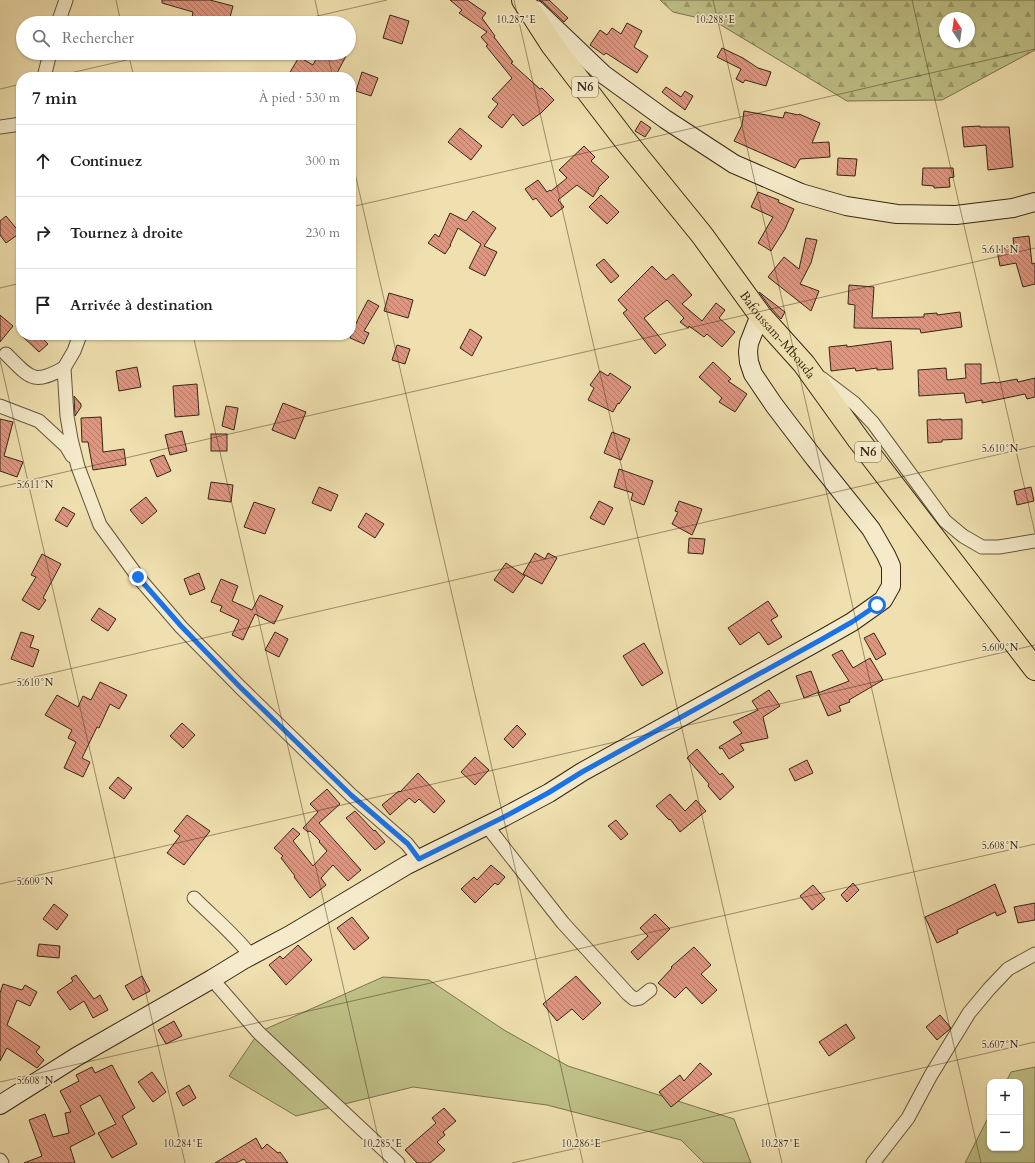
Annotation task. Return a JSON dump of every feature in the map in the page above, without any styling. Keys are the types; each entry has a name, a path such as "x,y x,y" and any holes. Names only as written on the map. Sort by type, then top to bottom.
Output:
{"highway":[{"name":"Bafoussam-Mbouda","path":"524,0 552,44 624,139 702,235 760,315 804,364 858,439 1035,669"}],"street":[{"path":"60,16 66,0"},
{"path":"524,0 603,74 666,119 734,164 801,193 846,206 904,214 956,215 1013,208 1035,202"},
{"path":"45,72 48,60"},
{"path":"0,126 16,124"},
{"path":"0,1105 82,1053 290,935 361,892 419,859 487,826 548,793 852,622 877,605 891,586 890,566 886,555 871,529 802,442 753,374 749,362 749,342 760,315"},
{"path":"6,354 27,375 40,379 52,375 64,368 74,351 78,340"},
{"path":"804,364 854,403 873,423 945,521 963,536 982,547 999,547 1035,541"},
{"path":"64,368 67,416 77,462 100,525 118,551 155,598 240,687 351,795 408,844 419,859"},
{"path":"0,406 39,421 66,446 77,462"},
{"path":"487,826 563,923 628,994 634,999 640,998 650,990"},
{"path":"194,898 209,914 229,930 251,956"},
{"path":"873,1163 908,1118 931,1075 969,1012 1008,969 1035,954"},
{"path":"212,980 258,1032 398,1163"}],"green space":[{"path":"660,0 1035,0 1035,50 942,100 847,101 716,22 673,12"},
{"path":"383,977 429,980 504,1030 568,1066 734,1119 751,1163 704,1163 681,1140 547,1105 413,1087 296,1116 229,1076 259,1032"},
{"path":"1035,1067 1035,1163 965,1163 987,1120 987,1151 1023,1151 1023,1079 1008,1079 1011,1072"}],"building":[{"path":"162,0 210,0 233,6 230,16 192,16 193,12 162,3"},
{"path":"450,0 467,0 486,13 482,18 513,62 511,63 540,89 542,88 554,100 541,113 523,126 513,114 502,128 488,117 498,104 492,99 512,78 486,46 488,45 481,37 487,32 459,13 462,10"},
{"path":"539,0 549,0 568,18 564,22"},
{"path":"390,15 409,21 402,44 383,38"},
{"path":"627,23 642,31 634,47 648,56 637,73 606,53 604,55 590,45 600,30 607,35 612,28 621,34"},
{"path":"722,48 743,58 758,68 771,72 766,86 745,80 743,83 736,79 741,69 717,57"},
{"path":"297,60 304,60 313,65 316,60 344,60 338,72 290,72"},
{"path":"362,72 378,78 371,96 356,91"},
{"path":"666,87 681,97 685,91 693,96 685,110 662,92"},
{"path":"744,111 783,118 785,112 799,114 820,123 812,143 829,142 830,157 800,159 795,168 734,141 742,125"},
{"path":"641,121 651,128 645,137 635,131"},
{"path":"962,127 1009,127 1013,167 988,170 986,145 964,147"},
{"path":"460,128 482,146 471,160 448,142"},
{"path":"584,146 595,157 591,161 609,177 598,188 593,197 577,185 558,200 564,207 551,217 536,198 533,200 525,189 538,180 547,192 550,190 551,191 567,178 559,170"},
{"path":"838,158 857,159 855,176 837,175"},
{"path":"923,168 953,168 954,177 949,178 950,187 934,188 934,186 922,185"},
{"path":"758,192 779,200 778,202 794,209 785,229 771,251 758,243 773,217 751,207"},
{"path":"601,195 619,212 607,224 589,207"},
{"path":"473,211 496,228 484,246 497,252 485,276 469,268 481,244 458,228 451,245 445,254 428,243 435,234 439,237 450,213 466,221"},
{"path":"6,216 16,228 16,236 6,243 0,235 0,221"},
{"path":"1029,236 1032,264 1035,263 1035,284 1023,287 1016,263 1000,266 997,250 1014,246 1013,238"},
{"path":"806,238 817,240 811,263 800,284 819,291 811,311 768,277 784,257 799,269"},
{"path":"604,259 619,276 611,283 596,265"},
{"path":"652,266 666,280 673,274 692,295 682,304 702,321 716,303 725,310 719,318 735,332 722,347 707,334 704,337 689,326 688,328 680,322 684,318 667,300 644,318 666,345 655,354 623,313 627,310 618,300"},
{"path":"849,285 874,287 872,318 924,317 924,314 937,313 937,315 960,312 962,327 921,333 920,329 854,328 855,305 848,304"},
{"path":"759,292 785,312 781,319 770,307"},
{"path":"389,293 413,300 408,318 384,311"},
{"path":"368,300 379,306 364,331 369,333 364,344 355,340 356,340 356,324"},
{"path":"0,315 13,326 0,342"},
{"path":"470,329 482,337 472,356 460,348"},
{"path":"26,340 44,340 48,344 39,352"},
{"path":"891,341 893,369 877,370 877,368 856,371 855,368 831,371 829,347 847,345 847,347"},
{"path":"397,345 410,349 405,364 392,360"},
{"path":"713,362 731,379 728,381 747,394 735,412 719,402 722,398 699,377"},
{"path":"965,364 981,364 981,384 1017,379 1018,382 1035,378 1035,397 1027,399 1025,394 982,403 982,400 966,403 964,393 919,396 918,370 946,368 947,380 966,378"},
{"path":"137,367 141,387 119,391 116,371"},
{"path":"600,371 608,376 610,373 631,387 619,404 618,403 613,412 588,400 594,388 590,385"},
{"path":"197,384 199,415 175,417 173,386"},
{"path":"74,396 81,404 81,407 75,416"},
{"path":"283,403 306,412 295,439 272,430"},
{"path":"226,406 238,408 234,430 222,426"},
{"path":"101,417 103,452 124,449 126,465 93,470 88,442 82,442 81,418"},
{"path":"0,419 13,422 4,456 23,462 17,477 0,471"},
{"path":"962,419 962,439 942,440 942,442 928,443 927,420"},
{"path":"182,431 187,451 170,455 165,435"},
{"path":"612,432 630,439 621,460 604,453"},
{"path":"211,434 227,434 227,451 211,451"},
{"path":"164,455 171,471 157,477 150,460"},
{"path":"619,469 653,481 644,505 631,500 633,493 614,487"},
{"path":"211,482 233,485 231,502 208,499"},
{"path":"319,487 338,495 331,511 312,503"},
{"path":"1031,487 1034,501 1017,505 1014,491"},
{"path":"146,497 157,511 142,524 130,510"},
{"path":"599,501 613,508 604,525 590,518"},
{"path":"679,501 702,509 692,535 672,524 678,512 675,511"},
{"path":"254,502 275,509 265,534 244,527"},
{"path":"63,507 75,514 67,527 55,520"},
{"path":"366,513 384,524 375,538 358,527"},
{"path":"689,538 705,539 703,554 688,553"},
{"path":"535,553 545,559 548,553 557,558 542,584 523,574"},
{"path":"42,554 61,564 43,598 46,600 39,610 22,600 36,577 31,575"},
{"path":"506,563 525,576 513,593 494,580"},
{"path":"199,573 205,589 190,595 184,579"},
{"path":"221,579 238,586 232,601 252,610 260,595 283,606 274,624 255,614 243,640 232,635 239,620 220,611 222,606 211,602"},
{"path":"768,601 778,616 771,620 782,637 768,645 759,632 740,645 728,628"},
{"path":"99,608 116,619 108,631 91,620"},
{"path":"21,632 34,636 30,647 39,650 33,667 11,659"},
{"path":"275,632 288,639 279,657 265,650"},
{"path":"874,633 886,654 876,660 864,638"},
{"path":"644,643 663,673 642,686 623,656"},
{"path":"842,650 853,668 870,658 883,680 849,700 850,702 839,706 841,711 828,716 818,693 849,681 832,655"},
{"path":"811,671 819,692 804,698 796,676"},
{"path":"100,682 127,695 119,709 110,704 99,728 97,727 82,758 90,762 83,777 64,768 76,742 68,738 72,730 45,715 57,695 78,707 83,696 91,700"},
{"path":"769,690 780,706 763,717 768,738 740,744 744,750 729,759 722,748 720,749 719,747 742,733 733,722 758,710 752,701"},
{"path":"182,723 195,735 183,748 170,736"},
{"path":"517,725 526,734 513,748 504,739"},
{"path":"697,749 720,775 722,773 734,787 720,800 708,786 709,784 687,758"},
{"path":"475,757 489,770 475,785 461,772"},
{"path":"807,760 813,773 795,781 789,769"},
{"path":"418,773 445,801 434,813 419,799 415,803 409,798 390,815 382,805 399,791 400,792"},
{"path":"118,777 132,788 124,799 109,788"},
{"path":"327,789 340,804 319,823 361,870 348,881 333,865 321,878 326,885 310,898 281,858 283,856 274,848 293,828 300,834 293,841 313,866 327,851 310,831 308,832 303,828 318,812 310,804"},
{"path":"670,794 685,811 696,800 706,811 680,832 670,819 669,820 656,806"},
{"path":"355,811 385,842 375,850 346,818"},
{"path":"187,815 210,831 184,865 167,853 180,836 174,831"},
{"path":"616,820 628,834 621,840 608,826"},
{"path":"491,865 505,877 498,885 495,883 475,903 461,889 474,877 477,880"},
{"path":"853,883 859,890 847,902 841,895"},
{"path":"995,884 1006,912 997,916 995,912 957,930 958,933 937,943 925,917"},
{"path":"813,885 825,899 812,910 800,896"},
{"path":"1035,903 1035,920 1018,923 1014,907"},
{"path":"54,904 68,915 57,930 43,919"},
{"path":"655,914 670,929 638,960 631,952 648,936 640,928"},
{"path":"352,917 369,938 354,950 337,928"},
{"path":"39,944 60,946 59,958 37,956"},
{"path":"298,945 312,960 286,985 269,965 280,956 283,959"},
{"path":"694,947 711,965 701,974 717,990 702,1004 686,987 675,998 658,983 672,968 671,967"},
{"path":"76,975 94,999 100,995 108,1010 93,1018 84,1001 70,1010 57,992 73,981 71,978"},
{"path":"142,976 150,991 133,1000 125,986"},
{"path":"576,976 601,1003 583,1020 572,1009 557,1021 543,1004"},
{"path":"3,984 22,990 25,985 37,992 30,1006 17,1000 7,1025 40,1047 36,1052 44,1060 37,1068 7,1048 0,1061 0,993"},
{"path":"940,1015 951,1028 937,1040 926,1027"},
{"path":"174,1021 182,1036 166,1044 158,1030"},
{"path":"846,1024 855,1038 829,1056 819,1042"},
{"path":"700,1063 712,1074 671,1107 659,1092 680,1075 684,1081"},
{"path":"112,1065 135,1108 122,1116 137,1144 112,1158 98,1133 116,1124 100,1095 80,1106 95,1134 70,1147 75,1163 24,1163 42,1156 29,1120 45,1114 53,1137 69,1133 65,1113 71,1112 60,1091 79,1081 76,1075 92,1067 95,1073"},
{"path":"152,1072 166,1092 153,1102 138,1082"},
{"path":"189,1085 196,1098 183,1106 176,1093"},
{"path":"444,1108 456,1121 443,1132 445,1135 437,1142 445,1150 430,1163 417,1163 405,1150 436,1123 432,1118"},
{"path":"256,1138 262,1149 267,1144 278,1153 280,1152 288,1163 247,1163 244,1159 236,1163 215,1163"}],"route":[{"path":"138,577 155,598 240,687 273,717 351,795 408,844 419,859 548,793 582,772 852,622 877,605"}]}
